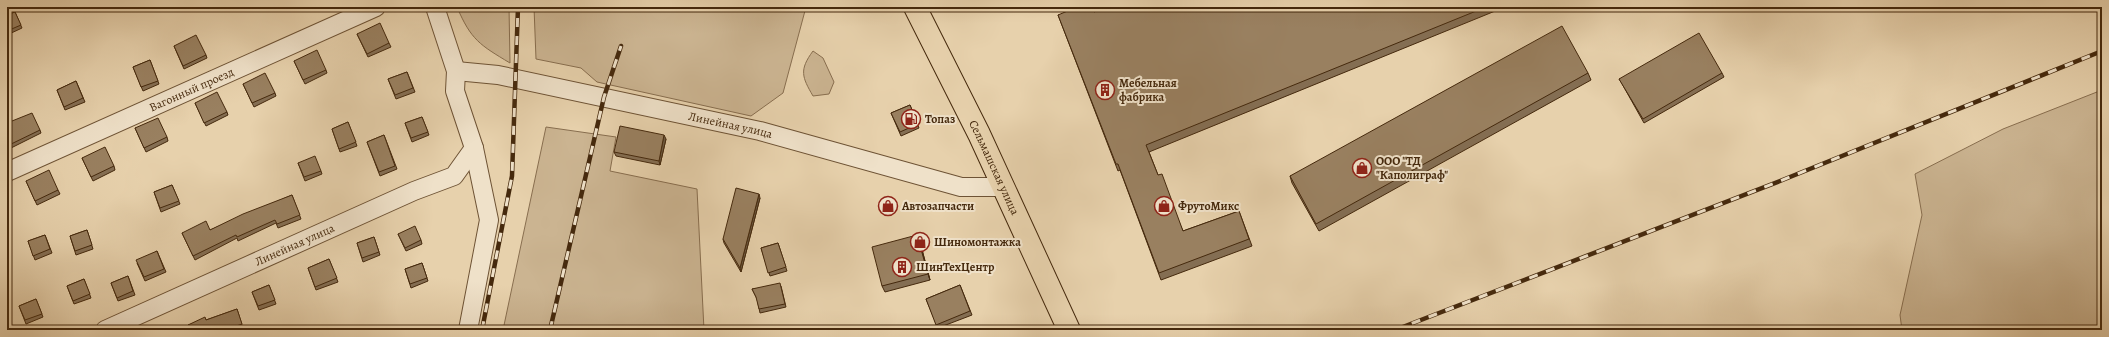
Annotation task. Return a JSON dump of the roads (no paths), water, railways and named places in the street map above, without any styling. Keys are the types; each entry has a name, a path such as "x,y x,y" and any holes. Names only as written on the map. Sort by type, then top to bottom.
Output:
{"highway":[{"name":"Сельмашская улица","path":"915,7 1003,187 1069,330"}],"street":[{"name":"Вагонный проезд","path":"7,172 376,7"},
{"path":"435,7 456,71 456,91 474,148 489,220 468,330"},
{"name":"Линейная улица","path":"456,71 498,75 760,131 961,187 1003,187"},
{"name":"Линейная улица","path":"105,330 414,191 454,176 474,148"}],"railway":[{"path":"482,330 512,176 518,7"},
{"path":"550,330 604,97 621,46"},
{"path":"1395,330 1780,181 2102,51"}],"place":[{"name":"Мебельная фабрика","path":"1105,90"},
{"name":"Топаз","path":"911,119"},
{"name":"ООО \"ТД \"Каполиграф\"","path":"1362,168"},
{"name":"Автозапчасти","path":"888,206"},
{"name":"ФрутоМикс","path":"1164,206"},
{"name":"Шиномонтажка","path":"920,242"},
{"name":"ШинТехЦентр","path":"902,267"}]}
